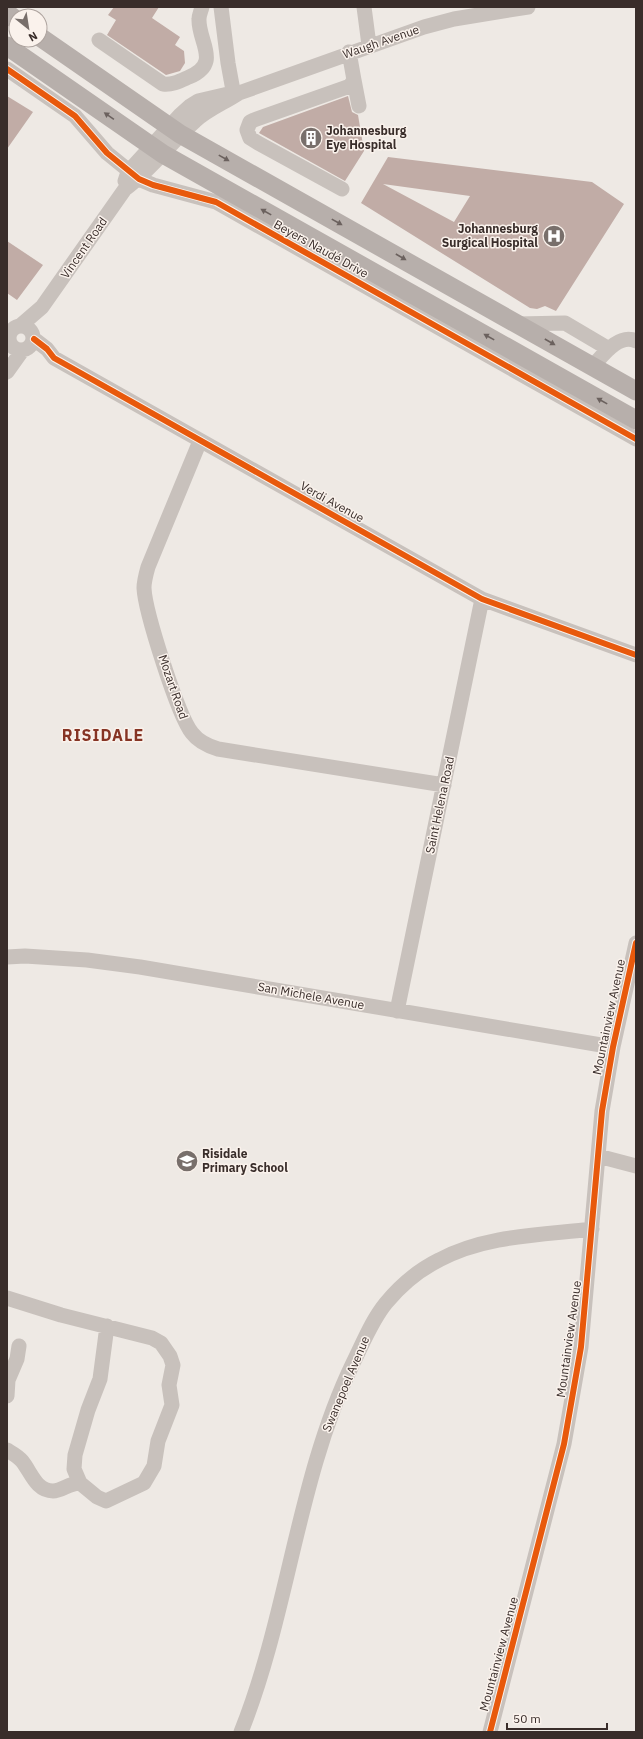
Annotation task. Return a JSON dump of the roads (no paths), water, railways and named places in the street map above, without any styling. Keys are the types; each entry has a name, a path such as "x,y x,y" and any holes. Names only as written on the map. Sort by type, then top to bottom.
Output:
{"main road":[{"path":"48,43 175,130 636,391"},
{"name":"Beyers Naudé Drive","path":"7,46 157,150 636,420"}],"street":[{"path":"364,7 369,45"},
{"name":"Waugh Avenue","path":"175,130 180,115 198,102 236,94 349,52 424,27 454,19 528,7"},
{"path":"99,40 163,84 172,84 194,75 203,68 207,60 207,51 200,12 221,10 228,62 236,94"},
{"path":"349,52 359,106"},
{"name":"Beyers Naudé Drive","path":"7,69 75,116 107,154 134,175 152,185 216,202 636,439"},
{"path":"342,189 258,144 250,138 246,130 247,126 254,120 348,88 354,80"},
{"path":"134,175 175,130"},
{"name":"Vincent Road","path":"11,334 42,307 134,175"},
{"name":"Vincent Road","path":"7,372 29,343 39,322 42,307"},
{"path":"518,324 565,323 609,348"},
{"path":"30,330 29,343 17,350 11,334 30,330"},
{"path":"593,366 609,348 619,342 632,339 636,341"},
{"name":"Verdi Avenue","path":"29,343 47,349 54,358 482,599 636,655"},
{"name":"Mozart Road","path":"200,441 148,567 145,583 146,598 155,634 181,712 192,734 209,746 218,749 444,785"},
{"name":"Saint Helena Road","path":"397,1011 482,599"},
{"name":"Mountainview Avenue","path":"490,1732 564,1444 581,1346 602,1111 613,1047 636,943"},
{"name":"San Michele Avenue","path":"7,957 26,956 87,960 140,967 613,1047"},
{"path":"598,1156 636,1166"},
{"name":"Swanepoel Avenue","path":"241,1732 273,1633 324,1434 344,1381 372,1324 386,1303 408,1281 427,1267 458,1251 510,1238 592,1229"},
{"path":"7,1298 61,1315 107,1326 152,1338 161,1343 165,1348 173,1365 169,1385 172,1405 158,1441 154,1466 144,1482 106,1501 97,1497 80,1483 75,1476 74,1462 88,1410 100,1379 107,1326"},
{"path":"7,1396 8,1380 17,1359 19,1346"},
{"path":"7,1450 22,1460 36,1481 46,1490 54,1491 68,1484 80,1483"}],"place":[{"name":"Johannesburg Eye Hospital","path":"311,138"},
{"name":"Johannesburg Surgical Hospital","path":"554,236"},
{"name":"Risidale Primary School","path":"187,1161"}],"district":[{"name":"RISIDALE","path":"103,735"}]}
